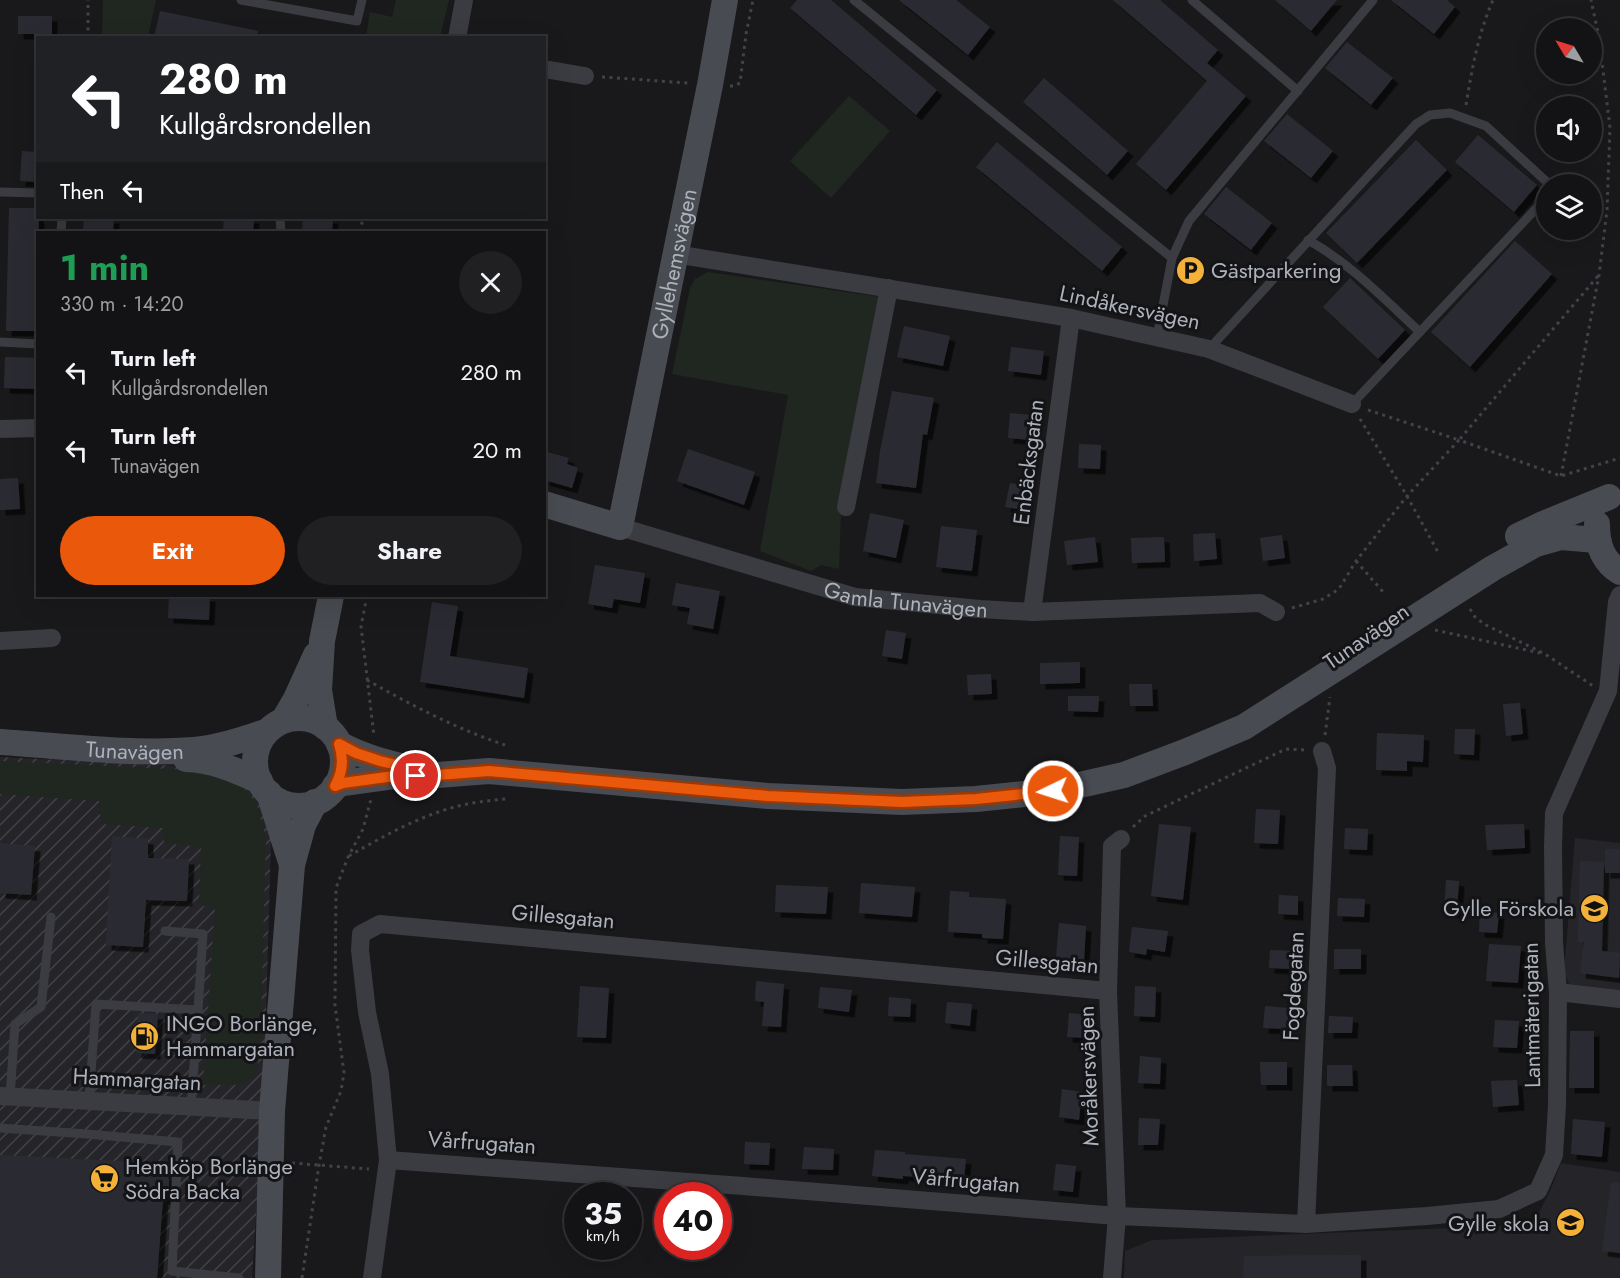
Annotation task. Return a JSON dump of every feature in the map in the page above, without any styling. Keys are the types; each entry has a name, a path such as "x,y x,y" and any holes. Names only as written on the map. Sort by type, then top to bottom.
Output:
{"street":[{"path":"457,36 464,0"},
{"name":"Gyllehemsvägen","path":"620,526 710,85 725,0"},
{"path":"546,69 585,76"},
{"name":"Lindåkersvägen","path":"675,254 1071,318 1157,337 1209,349 1352,404"},
{"path":"846,507 889,288"},
{"name":"Enbäcksgatan","path":"1032,612 1071,318"},
{"path":"0,429 36,428"},
{"path":"1614,492 1600,509 1597,540 1603,555 1613,568 1620,572"},
{"name":"Tunavägen","path":"1124,775 1239,722 1467,567 1534,528 1614,492"},
{"name":"Gamla Tunavägen","path":"546,505 855,597 1032,612 1260,603 1276,612"},
{"name":"Tunavägen","path":"335,786 394,776 489,771 768,796 902,802 976,799 1053,791 1124,775 1244,727 1519,552 1536,544 1561,537 1597,540"},
{"name":"Lantmäterigatan","path":"1538,1191 1554,1155 1557,1106 1558,992 1554,931 1554,813 1614,694 1617,602 1620,595"},
{"path":"264,787 284,803 305,805 326,796 340,776 343,764 342,752 332,735 319,690 322,641 331,597"},
{"path":"0,641 52,638"},
{"path":"292,865 256,769 256,756 259,743 275,727 296,699 322,641"},
{"path":"275,727 298,718 312,720 332,735"},
{"name":"Tunavägen","path":"0,742 141,752 196,750 224,745 275,727"},
{"name":"Tunavägen","path":"332,735 356,753 438,775"},
{"name":"Tunavägen","path":"0,750 129,758 196,759 225,765 264,787"},
{"name":"Fogdegatan","path":"1306,1224 1327,768 1322,751"},
{"path":"268,1278 272,1111 292,865 303,825 315,802"},
{"name":"Moråkersvägen","path":"1112,1278 1117,1216 1108,991 1112,846 1121,839"},
{"name":"Gillesgatan","path":"372,1278 387,1165 380,1074 367,1012 360,950 361,934 380,924 1108,991"},
{"path":"1558,992 1620,999"},
{"name":"Hammargatan","path":"5,1096 272,1111"},
{"name":"Vårfrugatan","path":"387,1165 766,1188 1117,1216 1306,1224 1499,1209 1538,1191"}],"lane":[{"path":"241,0 357,21 362,0"},
{"path":"854,0 1172,258"},
{"path":"1192,0 1298,91"},
{"path":"1157,337 1172,258 1189,220 1373,0"},
{"path":"1209,349 1416,124 1430,115 1450,113 1486,126 1538,174"},
{"path":"0,192 36,194"},
{"path":"1352,404 1536,209"},
{"path":"1308,240 1354,271 1420,332"},
{"path":"0,342 36,344"},
{"path":"5,1096 15,1024 41,1007 51,917"},
{"path":"165,932 204,934 191,1106"},
{"path":"89,1100 96,1004 198,1010"},
{"path":"0,1128 178,1142 172,1271 239,1278"}],"path":[{"path":"88,0 88,36"},
{"path":"585,76 734,86 740,83 753,0"},
{"path":"1464,117 1483,23 1493,0"},
{"path":"1560,476 1599,275 1607,210 1610,128 1599,37 1591,0"},
{"path":"1276,612 1323,599 1339,589 1356,561 1407,496 1459,440 1599,275"},
{"path":"1352,404 1560,476 1620,458"},
{"path":"1352,404 1439,554"},
{"path":"1356,561 1384,593"},
{"path":"367,597 361,626 375,742"},
{"path":"1467,605 1475,617 1484,624 1545,654 1589,684 1614,694"},
{"path":"1427,630 1437,630 1545,654"},
{"path":"367,680 402,700 505,746"},
{"path":"1121,839 1144,816 1286,749 1322,751 1331,692"},
{"path":"302,1278 326,1127 344,1074 335,1005 336,888 348,857 363,829 370,808 372,792"},
{"path":"348,857 371,843 444,811 472,803 506,799"},
{"path":"270,1161 319,1165 387,1165"}],"shaded area":[{"path":"103,0 156,0 148,36 102,36"},
{"path":"396,0 449,0 440,36 366,36 370,12 392,17"},
{"path":"849,96 890,131 831,198 790,161"},
{"path":"708,272 880,297 841,510 839,569 821,565 811,571 760,551 788,395 672,374 690,288 695,279"},
{"path":"0,757 219,768 245,778 259,796 271,840 264,1089 252,1278 0,1278"},
{"path":"0,761 213,771 239,782 257,804 266,838 260,1056 253,1077 236,1085 203,1085 215,907 199,906 201,847 164,843 163,828 101,824 99,801 0,794"},
{"name":"Gylle Förskola","path":"1575,838 1620,843 1620,990 1569,984 1564,972"},
{"name":"Gylle skola","path":"1561,1163 1620,1172 1620,1278 1124,1278 1125,1251 1152,1240 1503,1226 1535,1220"}],"building":[{"path":"797,0 831,0 937,90 916,115 790,8"},
{"path":"899,0 956,0 990,27 968,55"},
{"path":"1113,0 1160,0 1218,50 1207,63 1246,96 1166,190 1136,164 1207,81"},
{"path":"1275,0 1337,0 1311,31"},
{"path":"1391,0 1447,0 1455,7 1434,34"},
{"path":"160,11 258,31 257,36 154,36"},
{"path":"18,16 52,16 52,34 18,34"},
{"path":"1347,42 1393,78 1371,105 1325,68"},
{"path":"1044,78 1128,151 1107,175 1023,102"},
{"path":"1287,114 1333,151 1311,178 1264,141"},
{"path":"1478,135 1536,186 1514,212 1455,162"},
{"path":"1416,140 1447,170 1357,263 1326,233"},
{"path":"997,142 1122,247 1102,271 976,167"},
{"path":"22,151 36,152 36,182 20,181"},
{"path":"1226,187 1272,223 1251,250 1204,214"},
{"path":"9,208 36,208 36,219 39,219 39,231 36,231 36,331 6,331"},
{"path":"84,219 114,219 113,231 83,231"},
{"path":"224,219 254,219 253,231 223,231"},
{"path":"303,219 333,219 332,231 302,231"},
{"path":"1515,241 1552,274 1470,367 1431,332"},
{"path":"1350,278 1405,330 1378,359 1323,307"},
{"path":"904,326 950,336 943,366 897,357"},
{"path":"1011,347 1044,351 1041,375 1008,371"},
{"path":"5,357 36,358 36,389 4,388"},
{"path":"892,391 934,398 927,435 923,434 916,488 876,483"},
{"path":"1010,413 1032,415 1030,440 1008,438"},
{"path":"1079,444 1101,445 1100,469 1078,468"},
{"path":"688,449 755,472 744,505 677,481"},
{"path":"547,452 569,458 567,464 578,468 572,488 546,481"},
{"path":"18,478 20,509 0,510 0,479"},
{"path":"1010,483 1028,486 1024,510 1005,507"},
{"path":"870,513 904,520 896,558 863,551"},
{"path":"941,526 977,530 972,571 936,567"},
{"path":"1215,533 1217,559 1194,561 1193,534"},
{"path":"1282,535 1285,558 1263,561 1260,538"},
{"path":"1095,537 1098,562 1067,565 1064,541"},
{"path":"1164,537 1165,562 1132,563 1131,538"},
{"path":"595,565 645,573 640,603 614,599 612,608 588,604"},
{"path":"676,583 720,591 713,629 687,624 690,608 672,605"},
{"path":"169,597 210,597 209,620 168,618"},
{"path":"432,602 458,606 450,656 528,668 524,698 420,682"},
{"path":"886,630 906,633 902,659 882,656"},
{"path":"1080,662 1080,683 1040,684 1040,663"},
{"path":"991,674 992,694 968,695 967,675"},
{"path":"1129,684 1152,684 1153,706 1130,706"},
{"path":"1068,696 1099,696 1098,712 1068,711"},
{"path":"1520,703 1523,734 1506,736 1503,704"},
{"path":"1455,729 1475,729 1474,755 1454,754"},
{"path":"1377,733 1424,735 1423,762 1407,761 1407,771 1376,770"},
{"path":"1256,809 1280,810 1278,844 1254,843"},
{"path":"1159,824 1191,827 1183,900 1151,896"},
{"path":"1524,824 1525,848 1487,850 1485,825"},
{"path":"1345,828 1368,829 1367,850 1344,849"},
{"path":"112,836 148,839 148,858 189,859 187,901 146,900 143,947 106,945"},
{"path":"1060,836 1079,837 1077,876 1058,875"},
{"path":"0,843 35,846 31,895 0,893"},
{"path":"1605,849 1620,849 1620,873 1605,873"},
{"path":"1580,861 1604,862 1602,951 1620,953 1619,978 1580,973 1584,942 1578,942"},
{"path":"1446,880 1459,881 1457,913 1444,912"},
{"path":"861,883 915,887 912,917 859,913"},
{"path":"776,885 828,887 826,914 775,912"},
{"path":"950,891 969,892 969,897 1006,899 1003,939 982,938 982,934 948,932"},
{"path":"1279,895 1298,896 1298,915 1278,914"},
{"path":"1338,898 1365,899 1364,917 1337,916"},
{"path":"1480,911 1499,913 1497,933 1479,932"},
{"path":"1059,923 1086,926 1084,961 1056,958"},
{"path":"1132,927 1168,931 1165,952 1147,949 1146,955 1129,952"},
{"path":"1489,944 1521,946 1518,983 1486,981"},
{"path":"1334,949 1361,949 1361,969 1334,969"},
{"path":"1270,950 1293,951 1292,969 1269,968"},
{"path":"756,981 784,984 781,1027 762,1026 764,1002 755,1001"},
{"path":"580,986 609,988 606,1038 577,1037"},
{"path":"1135,986 1156,987 1155,1017 1134,1016"},
{"path":"820,987 852,990 849,1012 818,1008"},
{"path":"889,997 911,999 910,1017 888,1016"},
{"path":"947,1002 972,1004 970,1026 945,1023"},
{"path":"1265,1006 1289,1008 1287,1029 1263,1028"},
{"path":"138,1013 158,1014 155,1054 136,1053"},
{"path":"1069,1013 1090,1015 1088,1038 1067,1037"},
{"path":"1329,1016 1353,1017 1352,1033 1328,1033"},
{"path":"1495,1020 1519,1021 1517,1048 1493,1047"},
{"path":"1570,1031 1594,1031 1594,1088 1569,1088"},
{"path":"1140,1056 1161,1058 1160,1084 1138,1083"},
{"path":"1260,1062 1287,1062 1287,1085 1261,1085"},
{"path":"1327,1065 1352,1065 1353,1086 1327,1086"},
{"path":"1517,1080 1519,1105 1493,1107 1491,1081"},
{"path":"1062,1089 1082,1092 1079,1120 1059,1117"},
{"path":"1139,1118 1160,1119 1158,1145 1138,1145"},
{"path":"1573,1119 1605,1122 1602,1157 1571,1154"},
{"path":"745,1142 770,1143 769,1165 744,1164"},
{"path":"804,1147 834,1149 833,1170 802,1169"},
{"path":"875,1150 966,1159 964,1180 872,1176"},
{"path":"0,1155 156,1163 168,1174 169,1182 169,1199 163,1199 157,1278 0,1278"},
{"path":"1056,1164 1076,1166 1073,1192 1053,1190"},
{"path":"1611,1183 1620,1183 1620,1253 1602,1251"},
{"path":"1361,1255 1361,1278 1243,1278 1244,1256"}],"place":[{"name":"Gästparkering","path":"1190,270"},
{"name":"Gylle Förskola","path":"1595,908"},
{"name":"INGO Borlänge, Hammargatan","path":"145,1036"},
{"name":"Hemköp Borlänge Södra Backa","path":"104,1179"},
{"name":"Gylle skola","path":"1570,1223"}],"route":[{"path":"416,776 394,776 335,786 343,764 339,744 356,753 380,761 438,775 489,771 768,796 902,802 976,799 1053,791"}]}
